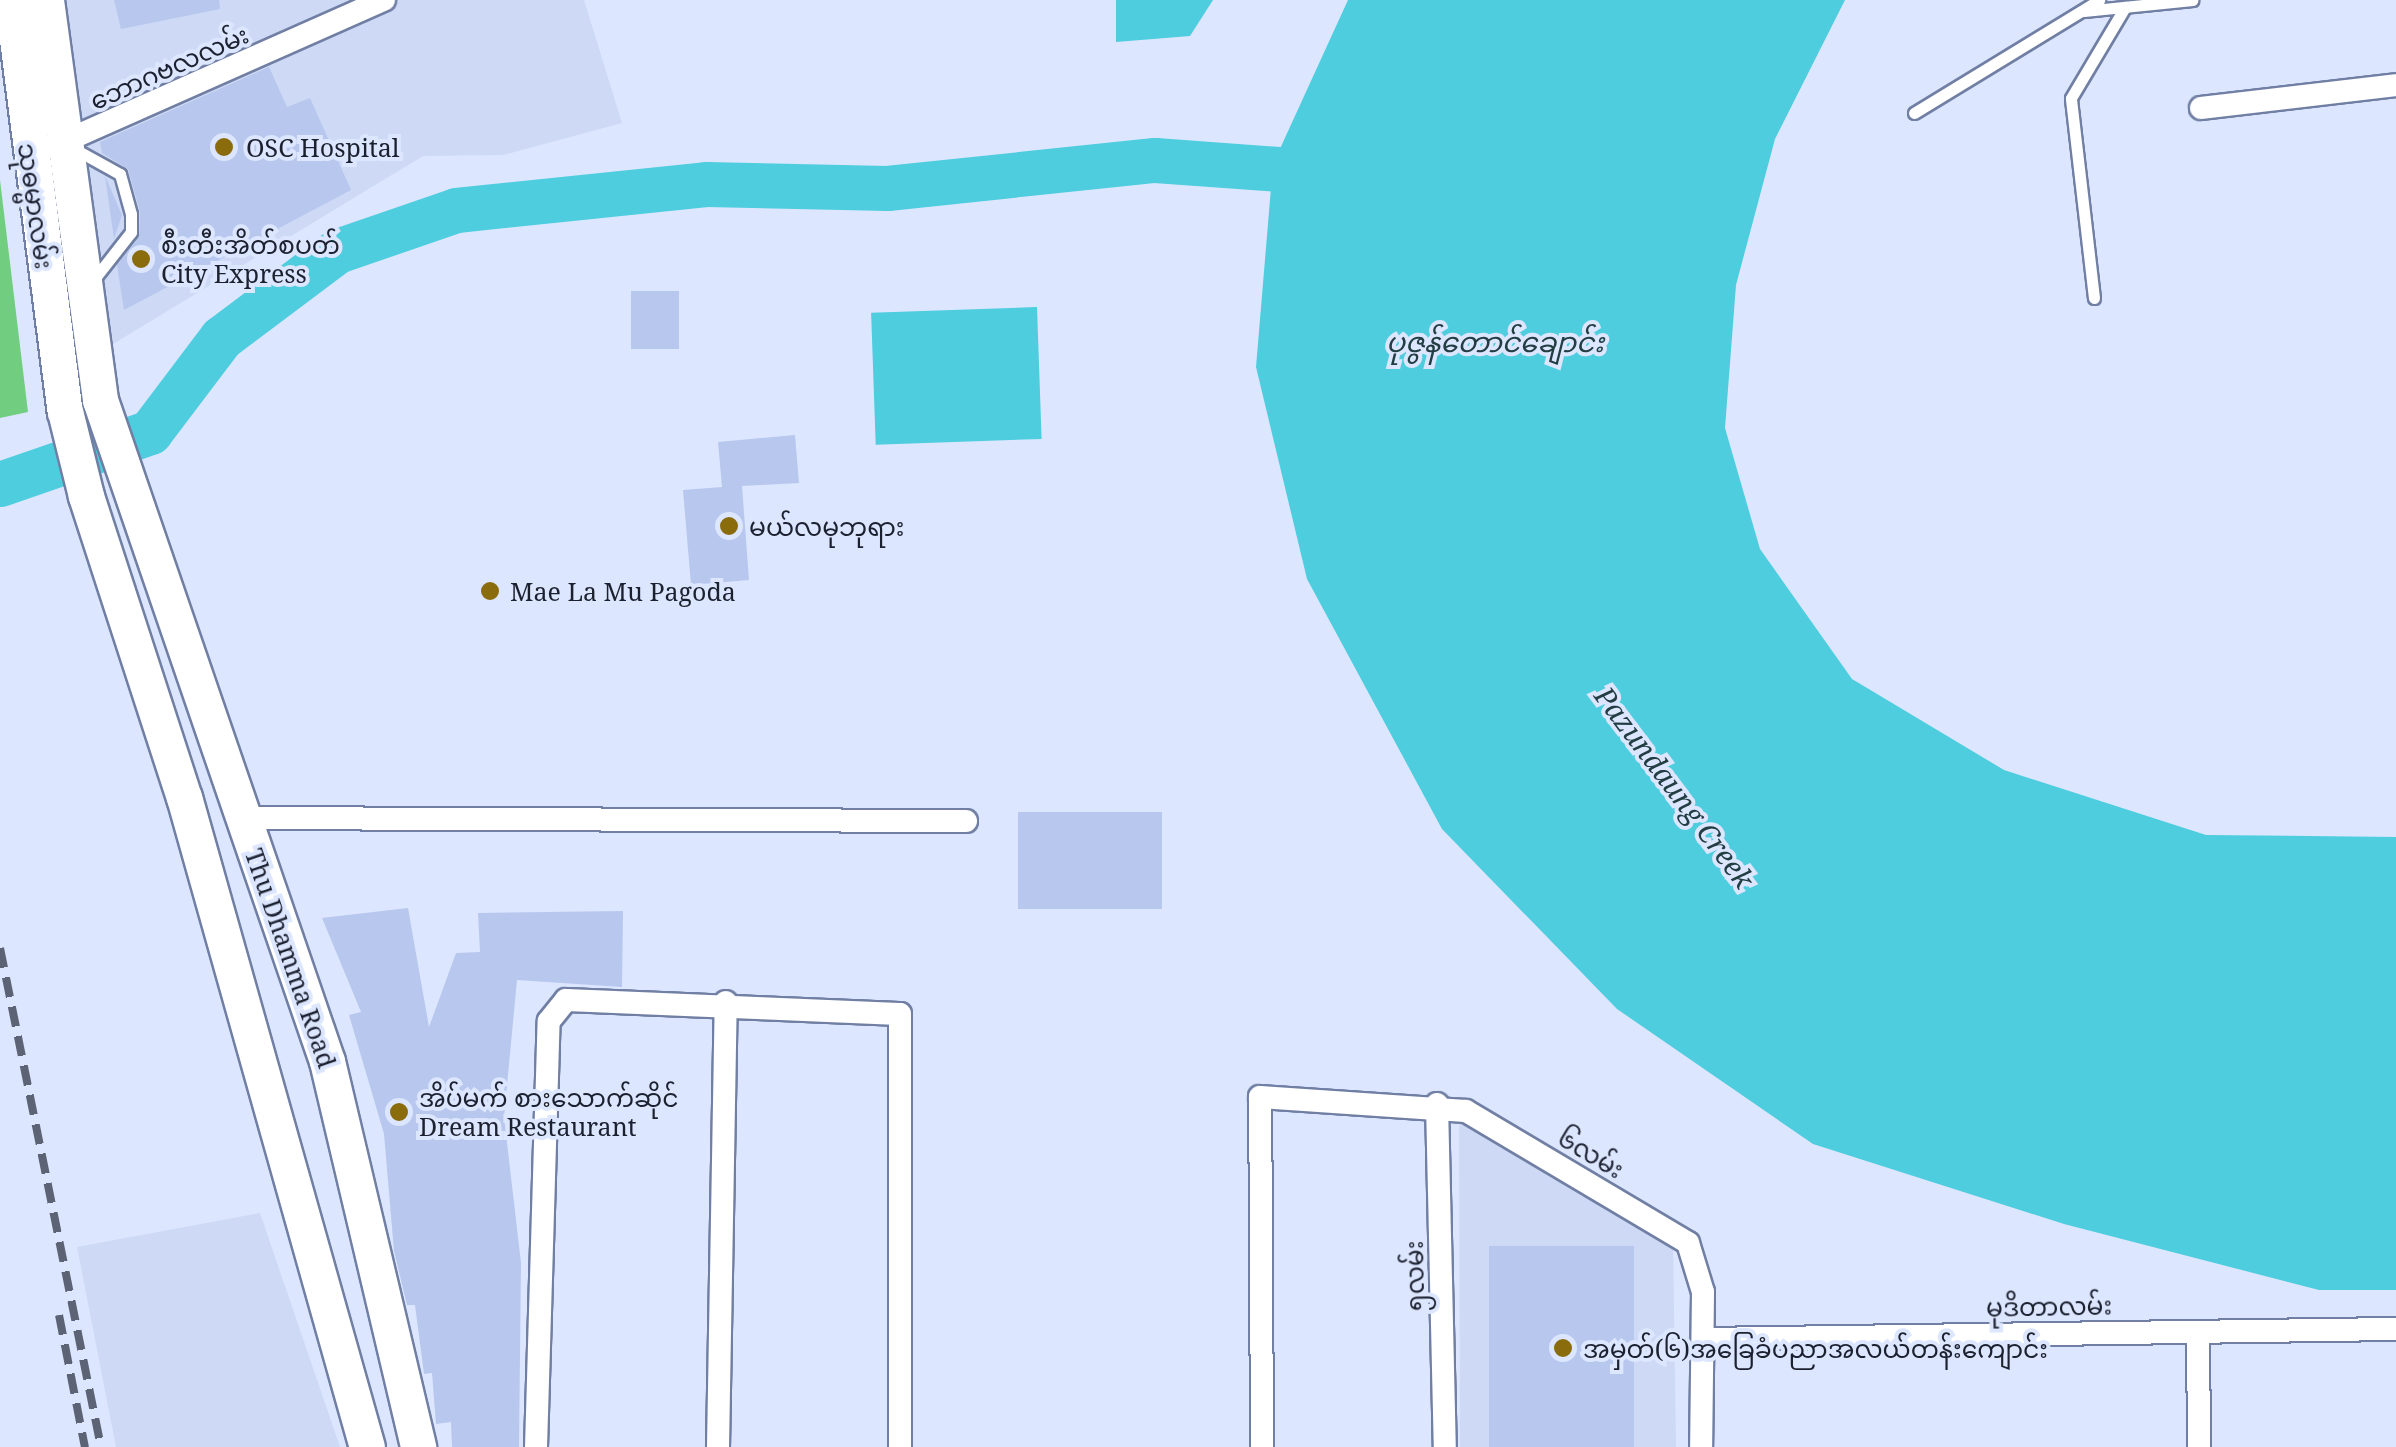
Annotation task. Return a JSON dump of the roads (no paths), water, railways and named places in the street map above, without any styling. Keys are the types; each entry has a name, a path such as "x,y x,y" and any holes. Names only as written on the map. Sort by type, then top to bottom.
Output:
{"main road":[{"name":"သုဓမ္မာလမ်း","path":"12,0 28,150 65,411"},
{"name":"သုဓမ္မာလမ်း","path":"46,0 100,400"},
{"path":"52,314 86,299"},
{"name":"Thu Dhamma Road","path":"100,400 124,481 327,1061 418,1447"},
{"name":"Thu Dhamma Road","path":"65,411 86,496 184,797 367,1447"}],"street":[{"name":"ဘောဂဗလလမ်း","path":"28,150 64,144 384,0"},
{"path":"2201,108 2396,84"},
{"path":"244,818 966,822"},
{"path":"536,1447 554,1005 726,1002 900,1014 900,1447"},
{"path":"718,1447 726,1002"},
{"name":"၆လမ်း","path":"1262,1447 1260,1097 1437,1104 1466,1111 1688,1243 1703,1339 1701,1447"},
{"name":"၅လမ်း","path":"1437,1104 1445,1447"},
{"name":"မုဒိတာလမ်း","path":"1703,1339 2396,1328"},
{"path":"2198,1332 2199,1447"}],"lane":[{"path":"1914,113 2099,0"},
{"path":"2080,11 2192,0"},
{"path":"2094,298 2071,98 2125,7"},
{"path":"64,144 120,174 131,214 131,232 86,299"}],"water":[{"path":"1116,0 1213,0 1190,36 1116,42"},
{"name":"ပုဇွန်တောင်ချောင်း","path":"1348,0 1845,0 1775,139 1736,285 1725,428 1760,549 1852,679 2004,770 2206,835 2396,837 2396,1290 2319,1290 2064,1224 1813,1144 1617,1009 1442,829 1307,579 1256,367 1273,164"},
{"path":"1037,307 1042,439 876,445 871,313"}],"waterway":[{"path":"0,484 150,432 221,338 337,251 456,210 706,184 887,188 1155,160 1332,173"}],"railway":[{"path":"0,948 101,1447"},
{"path":"59,1315 85,1447"}],"place":[{"name":"OSC Hospital","path":"224,147"},
{"name":"စီးတီးအိတ်စပတ် City Express","path":"141,259"},
{"name":"မယ်လမုဘုရား","path":"729,526"},
{"name":"Mae La Mu Pagoda","path":"490,591"},
{"name":"အိပ်မက် စားသောက်ဆိုင် Dream Restaurant","path":"399,1112"},
{"name":"အမှတ်(၆)အခြေခံပညာအလယ်တန်းကျောင်း","path":"1563,1348"}],"water label":[{"name":"Pazundaung Creek","path":"1675,787"}]}
